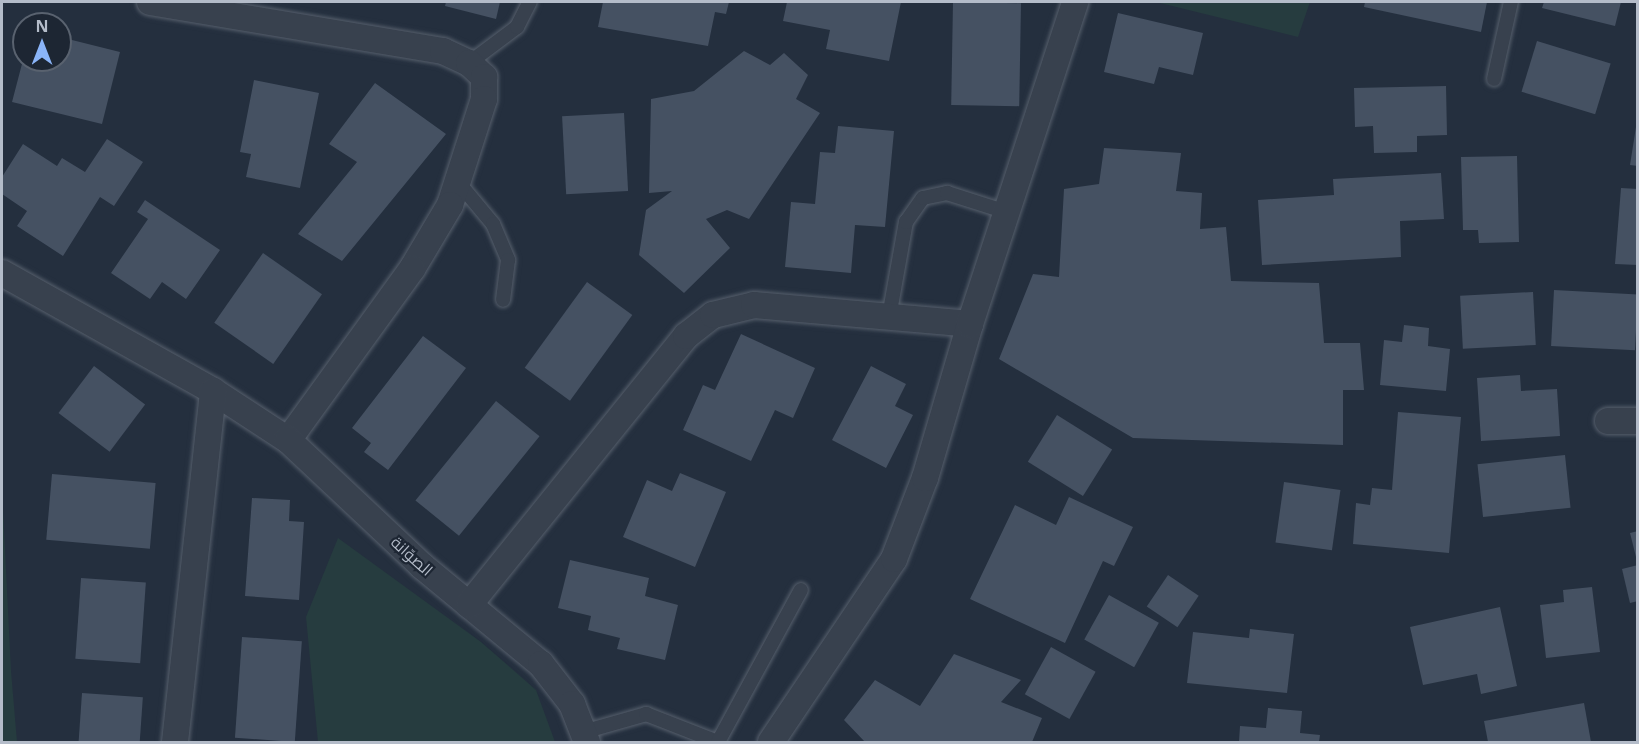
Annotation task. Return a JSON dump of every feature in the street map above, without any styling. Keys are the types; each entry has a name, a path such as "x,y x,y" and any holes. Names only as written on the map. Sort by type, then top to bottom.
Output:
{"street":[{"path":"150,2 443,51 469,63 483,77 483,99 450,205 412,269 288,440"},
{"path":"771,742 894,559 925,478 970,324 1075,2"},
{"name":"الصوّانة","path":"2,273 213,391 288,440 422,566 541,664 572,704 585,737"},
{"path":"469,605 686,336 713,315 754,305 970,324"},
{"path":"174,742 213,391"},
{"path":"1608,422 1638,421"}],"lane":[{"path":"469,63 517,27 530,2"},
{"path":"1494,79 1511,2"},
{"path":"458,182 493,224 508,260 503,300"},
{"path":"889,317 906,222 923,198 947,193 1007,212"},
{"path":"585,737 646,714 718,742 801,590"}],"green space":[{"path":"1156,2 1310,2 1298,37"},
{"path":"2,489 11,671 17,742 2,742"},
{"path":"338,538 481,642 536,690 555,742 318,742 306,617"}],"building":[{"path":"446,2 500,2 496,19 445,6"},
{"path":"603,2 729,2 726,14 715,12 708,46 598,27"},
{"path":"787,2 901,2 889,61 826,49 830,30 783,21"},
{"path":"953,2 1021,3 1019,106 951,105"},
{"path":"1365,2 1487,2 1481,32 1364,7"},
{"path":"1544,2 1621,2 1615,26 1542,8"},
{"path":"1118,13 1203,33 1193,75 1159,67 1154,84 1104,72"},
{"path":"72,40 120,52 102,124 12,102 20,72 72,72"},
{"path":"1537,41 1611,64 1595,114 1522,92"},
{"path":"744,51 770,65 784,53 808,75 796,99 820,113 749,219 727,210 706,219 730,248 684,293 639,255 646,210 672,191 649,193 651,99 694,91"},
{"path":"254,80 319,93 300,188 246,177 251,154 240,152"},
{"path":"375,83 446,134 342,261 298,234 357,162 329,144"},
{"path":"1446,86 1447,135 1417,136 1417,152 1374,153 1373,126 1355,127 1354,88"},
{"path":"624,113 628,191 566,194 562,116"},
{"path":"838,126 894,131 885,227 855,225 851,273 785,267 791,202 815,204 820,152 835,153"},
{"path":"1636,127 1638,127 1638,166 1630,165"},
{"path":"107,139 143,162 114,206 100,197 63,256 17,226 27,211 2,194 2,177 23,144 57,166 62,158 85,172"},
{"path":"1104,148 1181,153 1176,191 1202,193 1200,229 1226,227 1231,281 1319,283 1324,343 1360,343 1364,390 1343,390 1343,445 1133,438 999,359 1033,274 1059,277 1064,189 1099,184"},
{"path":"1517,156 1519,242 1479,243 1478,230 1463,230 1461,157"},
{"path":"1441,173 1444,219 1400,221 1401,257 1262,265 1258,200 1334,195 1333,179"},
{"path":"1621,188 1638,189 1638,265 1615,264"},
{"path":"145,200 220,250 186,299 162,282 150,299 111,273 148,219 137,212"},
{"path":"263,253 322,294 273,364 214,323"},
{"path":"587,282 632,315 570,401 525,368"},
{"path":"1554,290 1638,294 1635,350 1551,346"},
{"path":"1533,292 1536,345 1463,349 1460,296"},
{"path":"1404,325 1429,328 1428,346 1450,349 1446,391 1380,385 1384,340 1402,342"},
{"path":"741,334 815,368 793,418 775,410 751,461 683,430 703,385 715,390"},
{"path":"423,336 466,368 388,470 364,452 371,443 352,428"},
{"path":"94,366 145,405 110,452 58,413"},
{"path":"871,366 906,384 895,406 913,415 886,468 832,440"},
{"path":"1520,375 1521,391 1557,389 1560,436 1481,441 1477,378"},
{"path":"496,401 540,436 459,536 415,500"},
{"path":"1398,412 1461,417 1449,553 1353,544 1356,503 1370,505 1372,488 1392,490"},
{"path":"1057,415 1112,449 1083,496 1028,462"},
{"path":"1565,455 1571,508 1483,517 1477,464"},
{"path":"680,473 726,492 695,567 623,537 647,480 672,491"},
{"path":"52,474 156,483 150,549 46,540"},
{"path":"1284,482 1340,490 1332,550 1276,542"},
{"path":"1069,497 1133,527 1114,566 1103,561 1065,643 970,599 1015,505 1056,525"},
{"path":"252,498 290,500 289,521 304,522 299,600 245,596"},
{"path":"1638,531 1638,561 1637,561 1630,533"},
{"path":"570,560 649,578 645,596 678,605 665,660 617,649 620,638 588,630 591,616 558,608"},
{"path":"1638,565 1638,601 1630,603 1622,569"},
{"path":"1168,575 1199,596 1177,627 1147,607"},
{"path":"81,578 146,583 140,663 75,659"},
{"path":"1592,587 1600,652 1546,658 1540,605 1564,602 1563,590"},
{"path":"1109,595 1159,623 1134,667 1084,640"},
{"path":"1500,607 1517,686 1481,694 1477,674 1423,685 1410,627"},
{"path":"1250,629 1294,634 1287,693 1187,683 1193,632 1249,638"},
{"path":"242,637 302,641 295,742 235,738"},
{"path":"1051,647 1096,672 1069,719 1025,694"},
{"path":"954,654 1021,680 1001,702 1042,718 1032,742 865,742 844,720 875,680 920,706"},
{"path":"82,693 143,697 140,742 79,742"},
{"path":"1584,703 1591,742 1488,742 1484,721"},
{"path":"1268,708 1302,711 1300,733 1320,735 1319,742 1239,742 1240,726 1266,728"}]}
